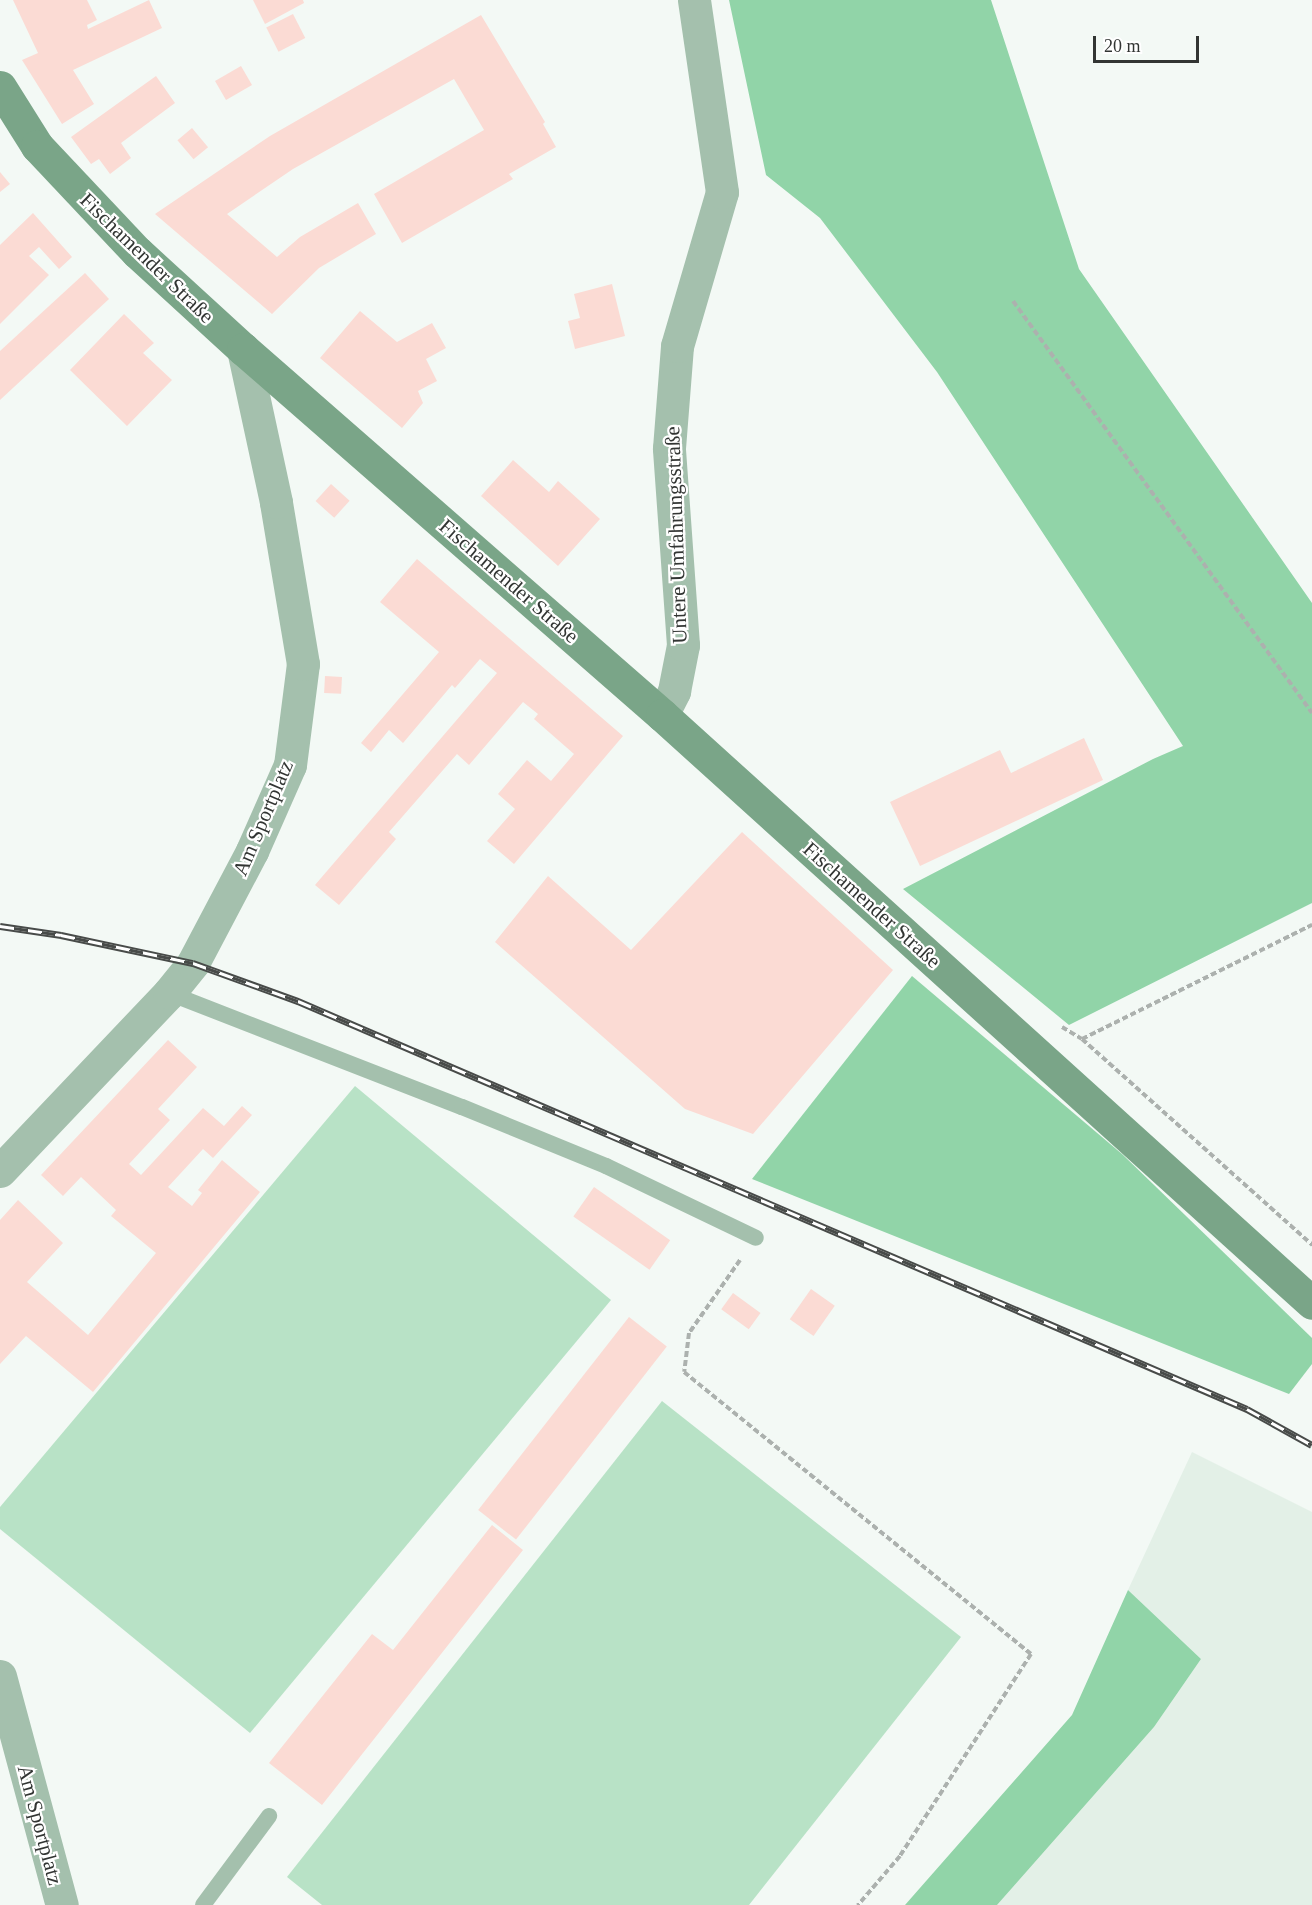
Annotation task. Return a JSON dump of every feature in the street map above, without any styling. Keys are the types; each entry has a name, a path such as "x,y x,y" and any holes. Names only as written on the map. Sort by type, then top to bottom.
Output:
{"main road":[{"name":"Fischamender Straße","path":"0,87 37,146 136,252 243,350 662,715 1312,1303"}],"street":[{"name":"Untere Umfahrungsstraße","path":"662,715 674,691 683,645 669,448 677,346 722,192 694,0"},
{"name":"Am Sportplatz","path":"0,1171 169,993 193,963 252,851 290,765 303,664 276,502 243,350"},
{"name":"Am Sportplatz","path":"0,1676 62,1905"}],"lane":[{"path":"169,993 462,1107 606,1166 756,1238"},
{"path":"203,1905 269,1816"}],"path":[{"path":"1013,301 1312,713"},
{"path":"1312,925 1082,1039 1312,1245"},
{"path":"756,1238 689,1333 684,1372 1031,1654 900,1856 858,1905"}],"shaded area":[{"path":"1192,1452 1312,1512 1312,1905 997,1905 1154,1727 1201,1659 1128,1590"}],"green space":[{"path":"729,0 991,0 1079,269 1312,603 1312,903 1069,1025 903,889 1153,759 1183,746 937,372 820,218 766,175"},
{"path":"912,976 1122,1154 1312,1338 1312,1364 1289,1394 752,1179"},
{"path":"355,1086 611,1300 250,1733 0,1529 0,1507"},
{"path":"662,1401 961,1637 749,1905 322,1905 287,1877"},
{"path":"1128,1590 1201,1659 1154,1727 997,1905 905,1905 1072,1715"}],"building":[{"path":"13,0 87,0 97,20 87,25 88,29 149,0 162,28 73,70 94,104 62,124 22,60 38,53"},
{"path":"253,0 303,0 304,3 265,24"},
{"path":"293,14 305,38 279,52 266,28"},
{"path":"481,15 545,122 543,124 556,147 509,174 513,179 402,243 374,194 484,130 454,79 293,169 227,214 277,257 300,237 358,203 376,234 319,268 272,314 155,214 270,136"},
{"path":"241,66 252,85 226,100 215,81"},
{"path":"156,76 175,103 121,143 131,158 110,174 99,159 91,164 71,137"},
{"path":"192,128 208,147 194,159 177,140"},
{"path":"0,172 10,184 0,192"},
{"path":"33,213 72,257 59,269 39,247 29,256 49,275 0,324 0,245"},
{"path":"85,273 109,299 0,400 0,351"},
{"path":"612,284 625,336 575,349 568,321 580,318 574,294"},
{"path":"360,311 397,342 432,323 446,348 426,359 437,381 418,391 423,403 402,428 320,358"},
{"path":"124,314 154,343 143,353 172,380 127,426 70,370"},
{"path":"513,460 549,492 558,481 600,519 558,566 481,496"},
{"path":"331,484 350,501 334,518 316,501"},
{"path":"417,559 623,736 514,864 487,841 515,809 498,794 527,760 551,781 574,754 534,719 538,714 523,702 469,765 457,754 389,832 396,839 339,905 315,885 497,673 480,659 455,688 452,685 403,743 389,730 371,752 361,743 439,652 380,602"},
{"path":"325,676 342,677 341,694 324,693"},
{"path":"1084,738 1103,780 920,866 890,802 1000,750 1011,773"},
{"path":"742,832 893,970 753,1134 685,1109 495,942 548,876 631,950"},
{"path":"168,1040 197,1067 158,1109 170,1120 129,1164 141,1175 203,1108 224,1126 242,1106 252,1115 213,1158 203,1149 168,1187 192,1206 202,1193 198,1190 222,1160 260,1192 93,1392 26,1336 0,1364 0,1220 18,1200 63,1243 27,1282 88,1335 156,1253 111,1216 116,1210 81,1177 63,1196 41,1175"},
{"path":"594,1187 670,1240 650,1270 573,1216"},
{"path":"811,1289 835,1306 814,1336 790,1319"},
{"path":"733,1293 761,1313 749,1329 721,1309"},
{"path":"629,1317 667,1347 516,1540 478,1510"},
{"path":"492,1525 523,1550 322,1805 269,1763 372,1634 393,1650"}],"railway":[{"path":"0,926 61,935 193,963 298,1001 1247,1409 1312,1445"}]}
